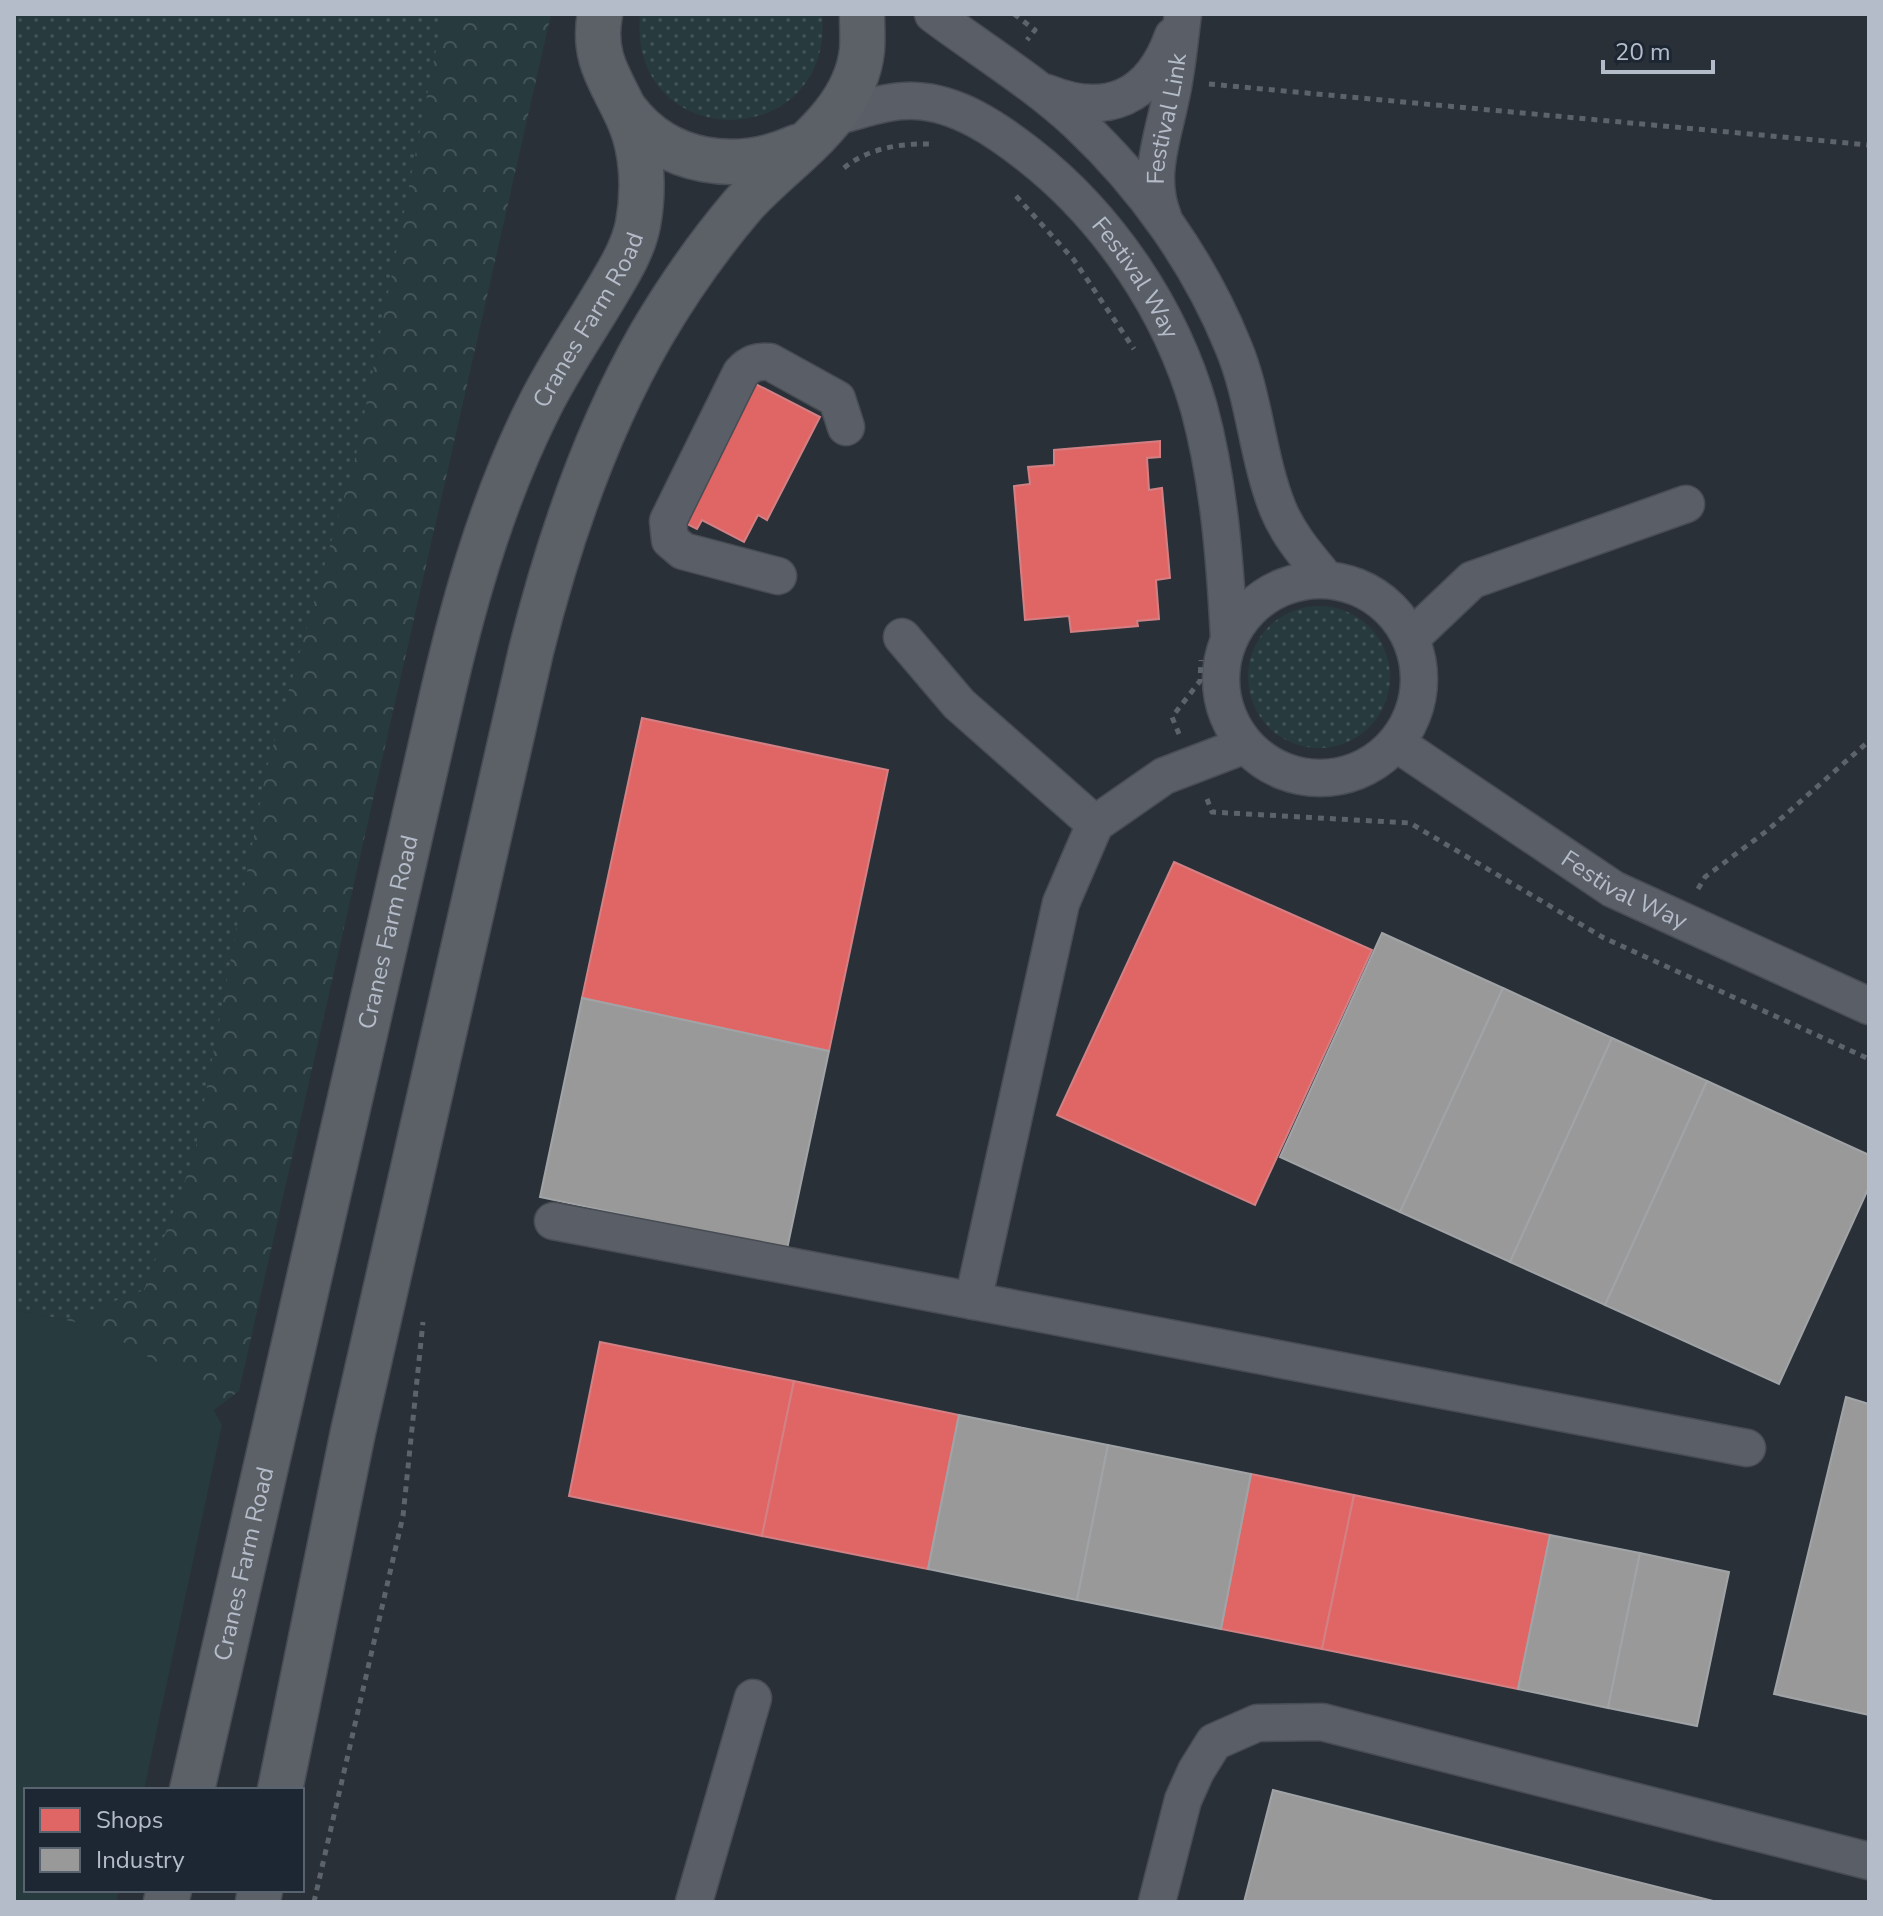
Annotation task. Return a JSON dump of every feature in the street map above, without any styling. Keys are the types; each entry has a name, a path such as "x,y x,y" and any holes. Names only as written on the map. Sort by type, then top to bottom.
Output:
{"main road":[{"name":"Cranes Farm Road","path":"600,14 599,47 608,83 635,124 660,144 691,158 732,164 776,156 820,130"},
{"path":"280,1788 353,1432 548,582 596,447 651,336 709,245 744,203 820,130 849,91 862,53 862,14"},
{"name":"Cranes Farm Road","path":"192,1788 443,692 472,580 500,494 520,446 635,238 641,203 640,161 637,141 621,104"}],"street":[{"path":"933,14 1035,87 1078,124 1107,153 1166,224 1192,262 1234,346 1279,510 1306,555 1326,579"},
{"name":"Festival Link","path":"1035,87 1066,100 1087,103 1121,100 1139,89 1162,61 1182,14"},
{"name":"Festival Link","path":"1166,224 1156,191 1155,171 1171,99 1182,14"},
{"name":"Festival Way","path":"820,130 912,100 949,107 1009,140 1049,171 1095,218 1129,261 1160,313 1198,407 1211,460 1218,511 1215,645"},
{"path":"778,576 683,551 670,540 668,521 741,373 748,365 759,361 770,362 837,399 846,427"},
{"path":"1411,638 1472,580 1686,504"},
{"path":"1326,579 1359,587 1387,605 1411,638 1419,670 1416,702 1396,743 1371,764 1340,776 1305,777 1272,766 1245,745 1226,713 1215,645 1250,607 1281,587 1326,579"},
{"path":"902,637 959,704 1095,824"},
{"name":"Festival Way","path":"1396,743 1613,889 1869,1006"},
{"path":"973,1301 1061,903 1095,824 1164,776 1245,745"},
{"path":"553,1221 1747,1448"},
{"path":"694,1902 753,1698"},
{"path":"1157,1902 1183,1800 1196,1771 1214,1742 1257,1723 1322,1722 1869,1861"}],"path":[{"path":"1014,14 1035,30 1024,44"},
{"path":"1197,83 1869,145"},
{"path":"833,178 856,158 905,143 943,145"},
{"path":"1006,185 1074,260 1136,351"},
{"path":"1215,645 1200,681 1172,717 1212,812 1410,823 1604,938 1869,1059"},
{"path":"1681,921 1705,877 1768,830 1869,741"},
{"path":"314,1902 403,1516 424,1313"}],"green space":[{"path":"14,14 520,14 205,1387 96,1326 14,1310"},
{"path":"443,14 551,14 239,1391 53,1532 51,1325 144,1290 194,1156 266,771 357,451"},
{"path":"640,14 822,14 817,60 797,93 767,113 731,120 695,113 665,94 645,61"},
{"path":"1319,606 1346,612 1369,627 1384,650 1390,677 1384,704 1369,727 1346,742 1319,748 1292,742 1269,727 1254,704 1248,677 1254,650 1269,627 1292,612"},
{"path":"14,1310 96,1326 202,1389 222,1425 144,1788 24,1788 24,1892 118,1892 116,1902 14,1902"}],"building: Shops":[{"path":"744,378 820,417 767,520 758,515 744,542 702,520 697,529 673,517"},
{"path":"1160,441 1160,457 1147,458 1149,490 1162,488 1170,578 1156,580 1159,619 1137,621 1138,626 1071,632 1069,616 1025,620 1014,486 1030,484 1028,467 1054,465 1054,450"},
{"path":"642,718 888,770 829,1051 582,998"},
{"path":"1174,862 1372,950 1255,1205 1057,1115"},
{"path":"600,1342 794,1381 762,1536 569,1496"},
{"path":"794,1381 959,1415 928,1569 762,1536"},
{"path":"1251,1474 1354,1495 1322,1649 1221,1629"},
{"path":"1354,1495 1550,1535 1518,1689 1322,1649"}],"building: Industry":[{"path":"1382,933 1503,988 1400,1212 1280,1157"},
{"path":"1503,988 1612,1038 1510,1262 1400,1212"},
{"path":"582,998 829,1051 787,1249 540,1197"},
{"path":"1612,1038 1707,1081 1605,1305 1510,1262"},
{"path":"1707,1081 1869,1155 1869,1187 1779,1384 1605,1305"},
{"path":"1846,1397 1869,1404 1869,1715 1774,1694"},
{"path":"959,1415 1108,1445 1077,1600 928,1569"},
{"path":"1108,1445 1251,1474 1221,1629 1077,1600"},
{"path":"1550,1535 1640,1553 1608,1708 1518,1689"},
{"path":"1640,1553 1729,1572 1697,1726 1608,1708"},
{"path":"1273,1790 1717,1902 1244,1902"}]}
